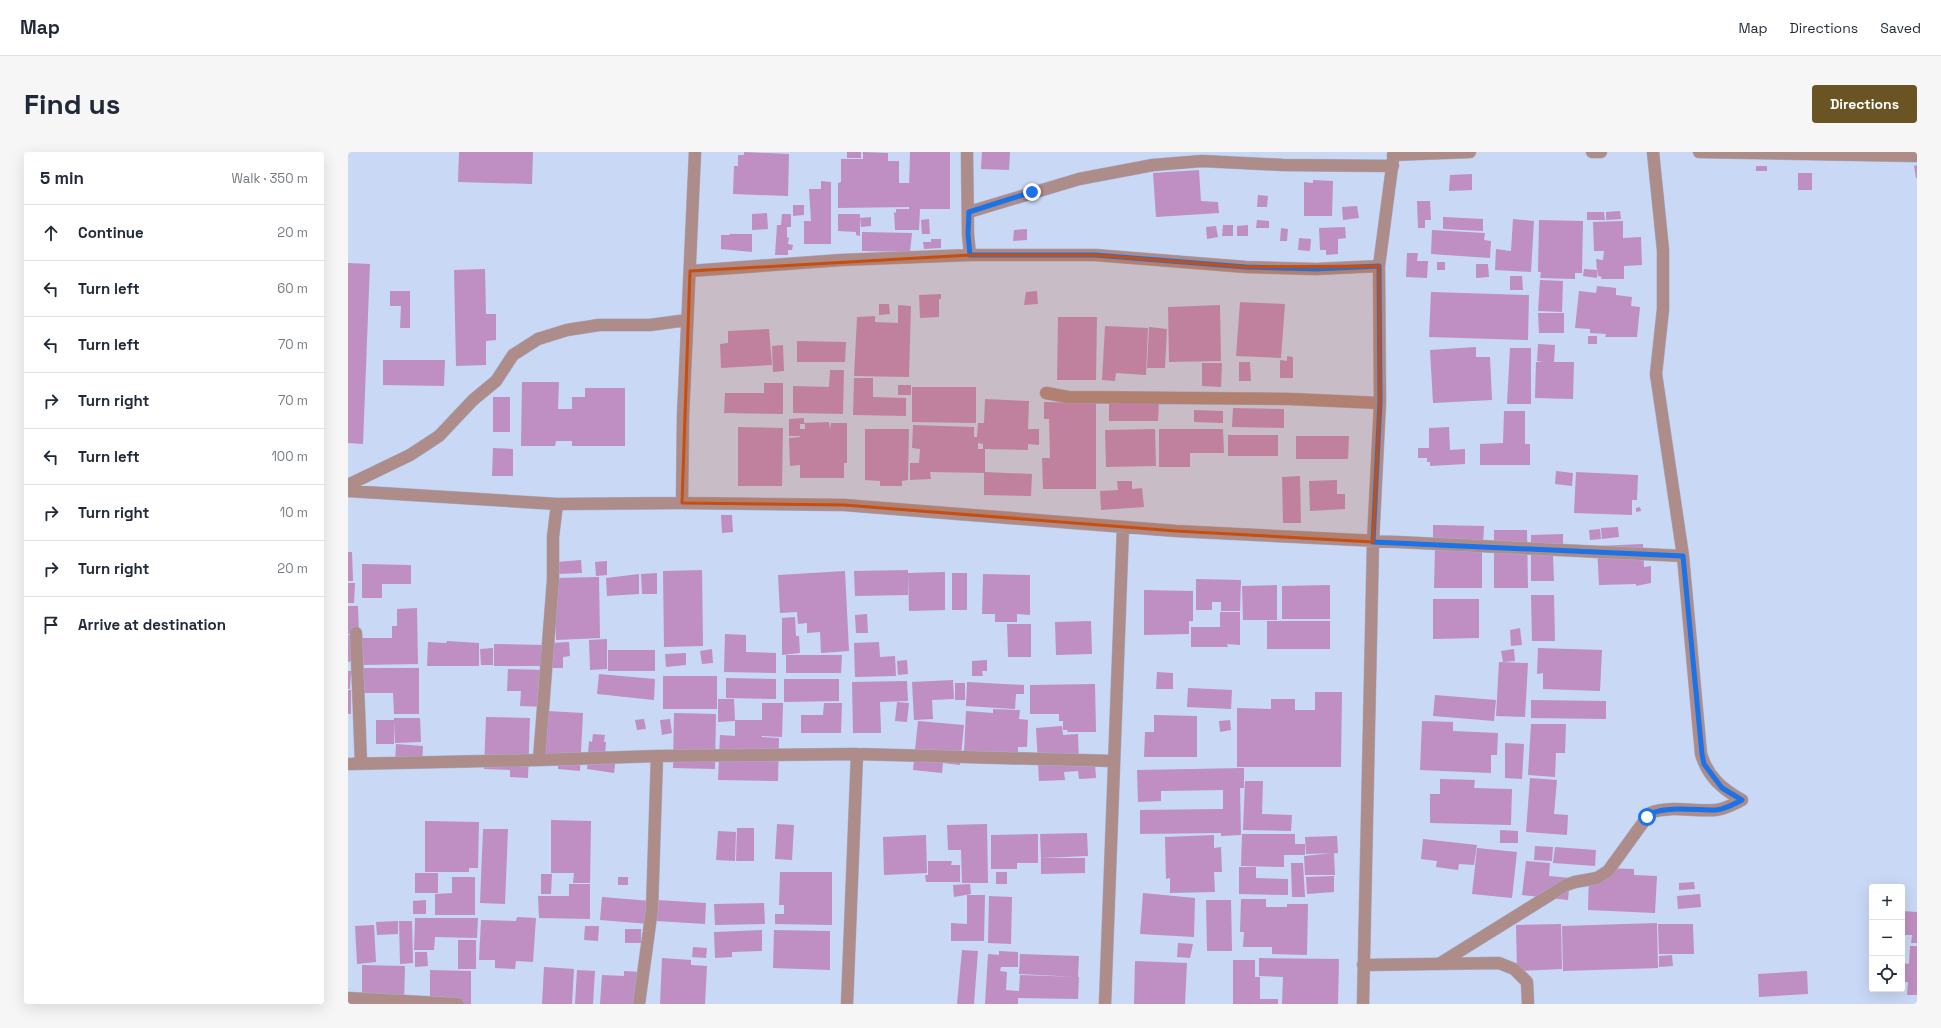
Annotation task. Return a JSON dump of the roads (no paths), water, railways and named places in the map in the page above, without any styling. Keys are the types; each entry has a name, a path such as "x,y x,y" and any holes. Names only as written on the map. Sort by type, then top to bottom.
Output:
{"street":[{"path":"682,503 687,320 696,152"},
{"path":"967,152 969,212 968,234 970,255"},
{"path":"969,212 1078,179 1172,163 1202,162 1283,166 1470,152"},
{"path":"1592,152 1601,152"},
{"path":"1438,964 1566,885 1597,878 1608,871 1650,813 1660,810 1716,810 1728,807 1742,800 1722,788 1704,764 1702,754 1683,556 1656,374 1663,309 1663,250 1654,152"},
{"path":"1699,152 1917,156"},
{"path":"1363,1004 1373,542 1380,402 1379,266 1393,158"},
{"path":"690,271 841,260 970,255 1095,255 1246,267 1316,269 1379,266"},
{"path":"348,485 410,455 439,436 473,400 496,381 513,355 538,338 567,330 599,325 650,324 687,320"},
{"path":"1046,392 1068,397 1290,399 1380,402"},
{"path":"348,491 557,504 682,503 844,505 1123,527 1373,542 1683,556"},
{"path":"539,760 553,580 553,537 557,504"},
{"path":"1105,1004 1113,760 1123,527"},
{"path":"356,633 361,763"},
{"path":"348,764 657,756 857,754 1113,760"},
{"path":"847,1004 857,754"},
{"path":"639,1004 652,909 657,756"},
{"path":"1363,965 1499,962 1514,969 1527,982 1528,1004"},
{"path":"348,998 458,1004"}]}
